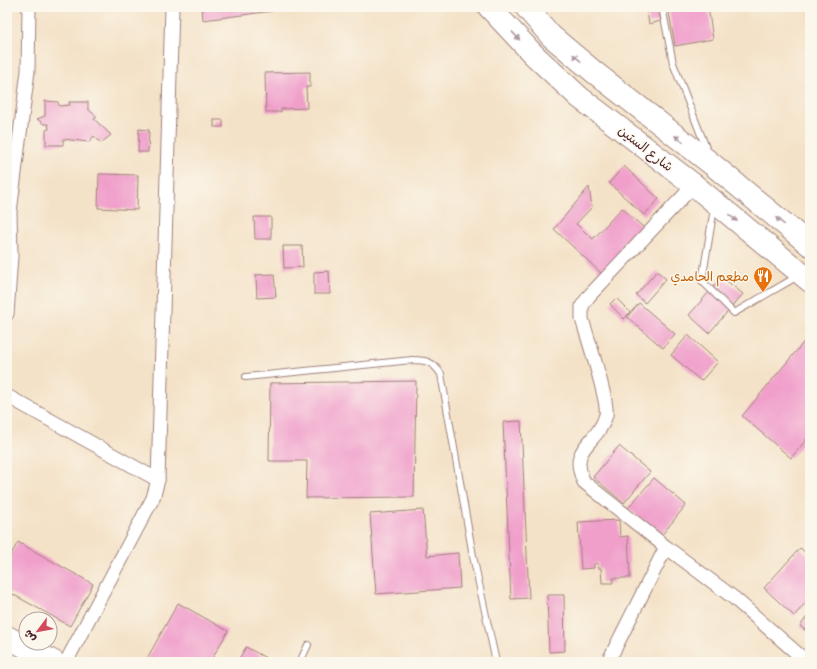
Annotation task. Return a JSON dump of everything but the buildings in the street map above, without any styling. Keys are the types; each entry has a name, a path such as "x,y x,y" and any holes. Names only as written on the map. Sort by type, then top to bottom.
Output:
{"highway":[{"name":"شارع الستين","path":"489,7 533,54 580,96 694,185 806,277"},
{"path":"526,7 551,36 594,72 713,165 810,246"},
{"path":"7,637 54,662"}],"street":[{"path":"7,314 11,256 8,212 28,71 29,7"},
{"path":"66,662 153,498 158,480 172,7"},
{"path":"694,185 589,296 582,306 582,319 607,413 602,426 578,457 578,470 584,482 734,598 807,662"},
{"path":"7,396 158,480"},
{"path":"608,662 666,546"}],"lane":[{"path":"662,7 673,63 713,165"},
{"path":"715,203 702,281 734,313 806,277"},
{"path":"246,377 412,360 426,360 435,365 441,374 473,556 496,662"},
{"path":"300,662 308,645"}],"place":[{"name":"مطعم الحامدي","path":"763,293"}]}
